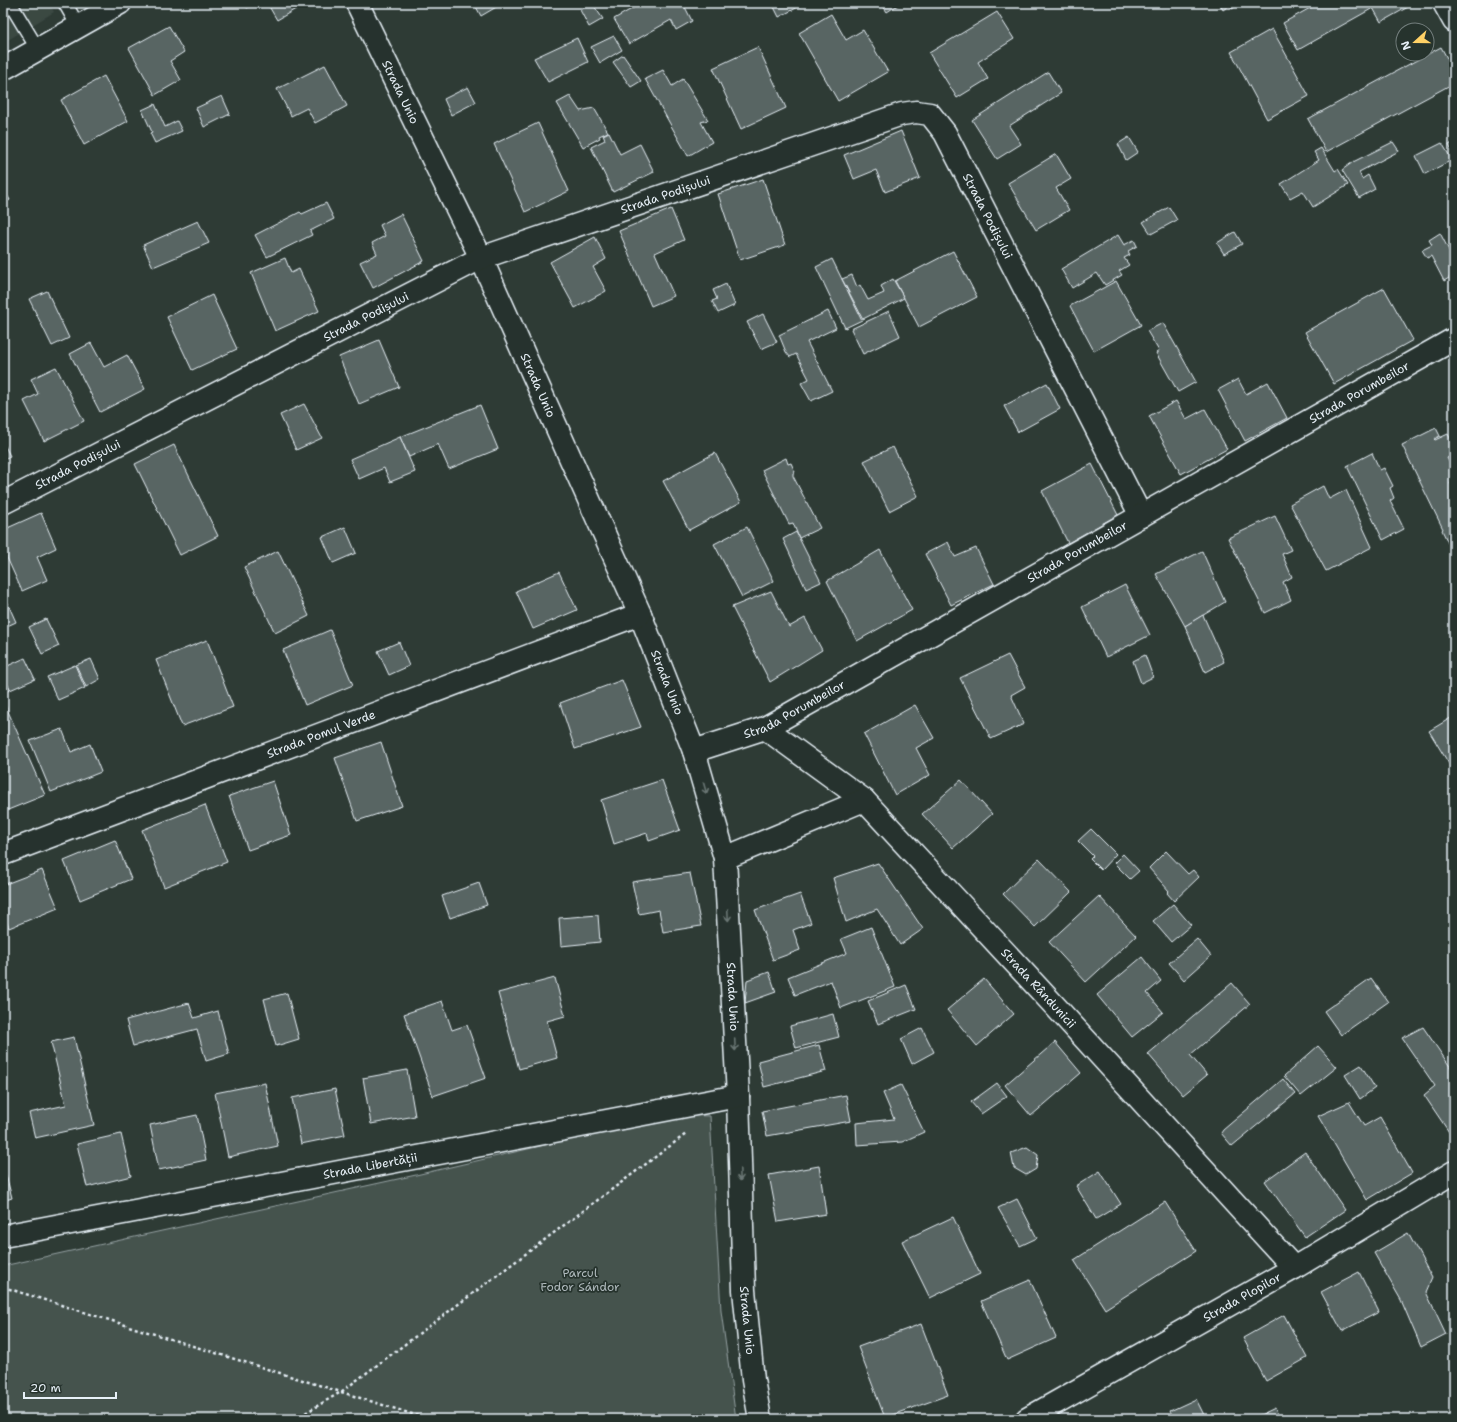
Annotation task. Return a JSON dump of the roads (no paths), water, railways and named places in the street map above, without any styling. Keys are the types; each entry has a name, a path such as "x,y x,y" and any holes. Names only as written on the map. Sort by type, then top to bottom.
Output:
{"street":[{"path":"3,69 120,3"},
{"name":"Strada Unio","path":"357,3 481,258 640,614 694,751 725,858 738,1096 744,1290 753,1380 760,1419"},
{"path":"1444,3 1454,21"},
{"name":"Strada Podișului","path":"3,503 481,258 902,114 916,112 930,114 945,133 1140,516"},
{"name":"Strada Porumbeilor","path":"694,751 765,728 1454,339"},
{"name":"Strada Pomul Verde","path":"3,854 640,614"},
{"name":"Strada Rândunicii","path":"765,728 864,800 1054,1005 1294,1268"},
{"path":"725,858 864,800"},
{"name":"Strada Libertății","path":"3,1236 738,1096"},
{"name":"Strada Plopilor","path":"1027,1419 1294,1268 1454,1172"}],"lane":[{"path":"10,3 38,48"},
{"path":"65,3 78,26"}],"park label":[{"name":"Parcul Fodor Sándor","path":"580,1280"}]}
